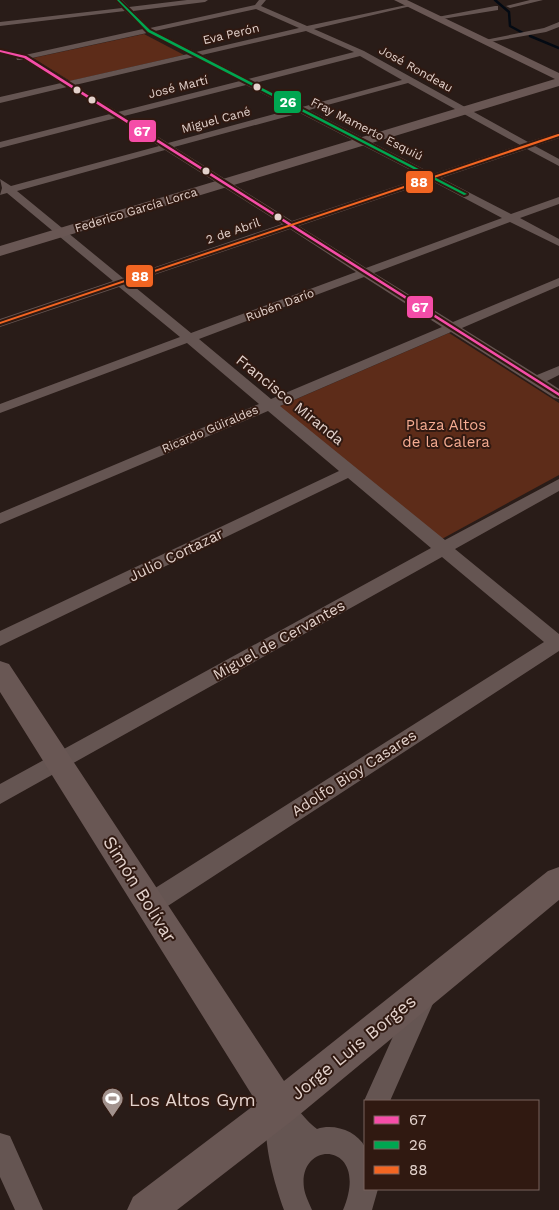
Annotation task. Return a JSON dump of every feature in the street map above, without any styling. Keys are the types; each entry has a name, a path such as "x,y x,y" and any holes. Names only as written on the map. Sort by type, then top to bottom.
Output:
{"street":[{"name":"Fray Mamerto Esquiú","path":"118,0 149,31 559,243"},
{"path":"2,23 187,0"},
{"path":"126,8 205,0"},
{"path":"8,61 257,7 263,0"},
{"path":"399,0 559,77"},
{"path":"510,6 522,1 540,0"},
{"name":"Eva Perón","path":"0,100 409,6"},
{"name":"José Rondeau","path":"257,7 361,53 559,163"},
{"path":"436,18 495,8"},
{"path":"484,42 546,30 559,24"},
{"path":"546,30 559,36"},
{"path":"0,51 25,57 559,395"},
{"name":"José Martí","path":"0,145 361,53"},
{"name":"Miguel Cané","path":"3,188 165,147 410,80"},
{"name":"Federico García Lorca","path":"0,251 559,82"},
{"name":"2 de Abril","path":"0,323 559,135"},
{"name":"Francisco Miranda","path":"3,188 351,471 558,643"},
{"name":"Rubén Darío","path":"0,409 559,200"},
{"name":"Ricardo Güiraldes","path":"0,519 559,282"},
{"path":"537,381 559,370"},
{"name":"Julio Cortazar","path":"0,639 351,471"},
{"name":"Miguel de Cervantes","path":"0,795 559,484"},
{"name":"Adolfo Bioy Casares","path":"149,905 558,643"},
{"name":"Simón Bolívar","path":"0,672 288,1122 297,1132 313,1142"},
{"name":"Jorge Luis Borges","path":"146,1210 280,1107 559,881"},
{"path":"377,1100 430,984"},
{"path":"280,1107 281,1150 294,1198"},
{"path":"294,1198 290,1170 296,1157 313,1142 329,1140 345,1145 354,1153 360,1164 364,1166"},
{"path":"0,1146 29,1210"},
{"path":"360,1208 364,1190"}],"green space":[{"path":"144,34 184,55 70,81 33,58"},
{"name":"Plaza Altos de la Calera","path":"449,333 559,403 559,475 440,540 278,407"}],"waterway":[{"path":"495,0 509,12 510,26 523,33"},
{"path":"530,36 559,48"}],"transit line":[{"name":"26","path":"118,0 149,31 465,194"},
{"name":"67","path":"0,51 25,57 559,395"},
{"name":"88","path":"0,323 559,135"}],"place":[{"name":"Los Altos Gym","path":"113,1118"}]}
